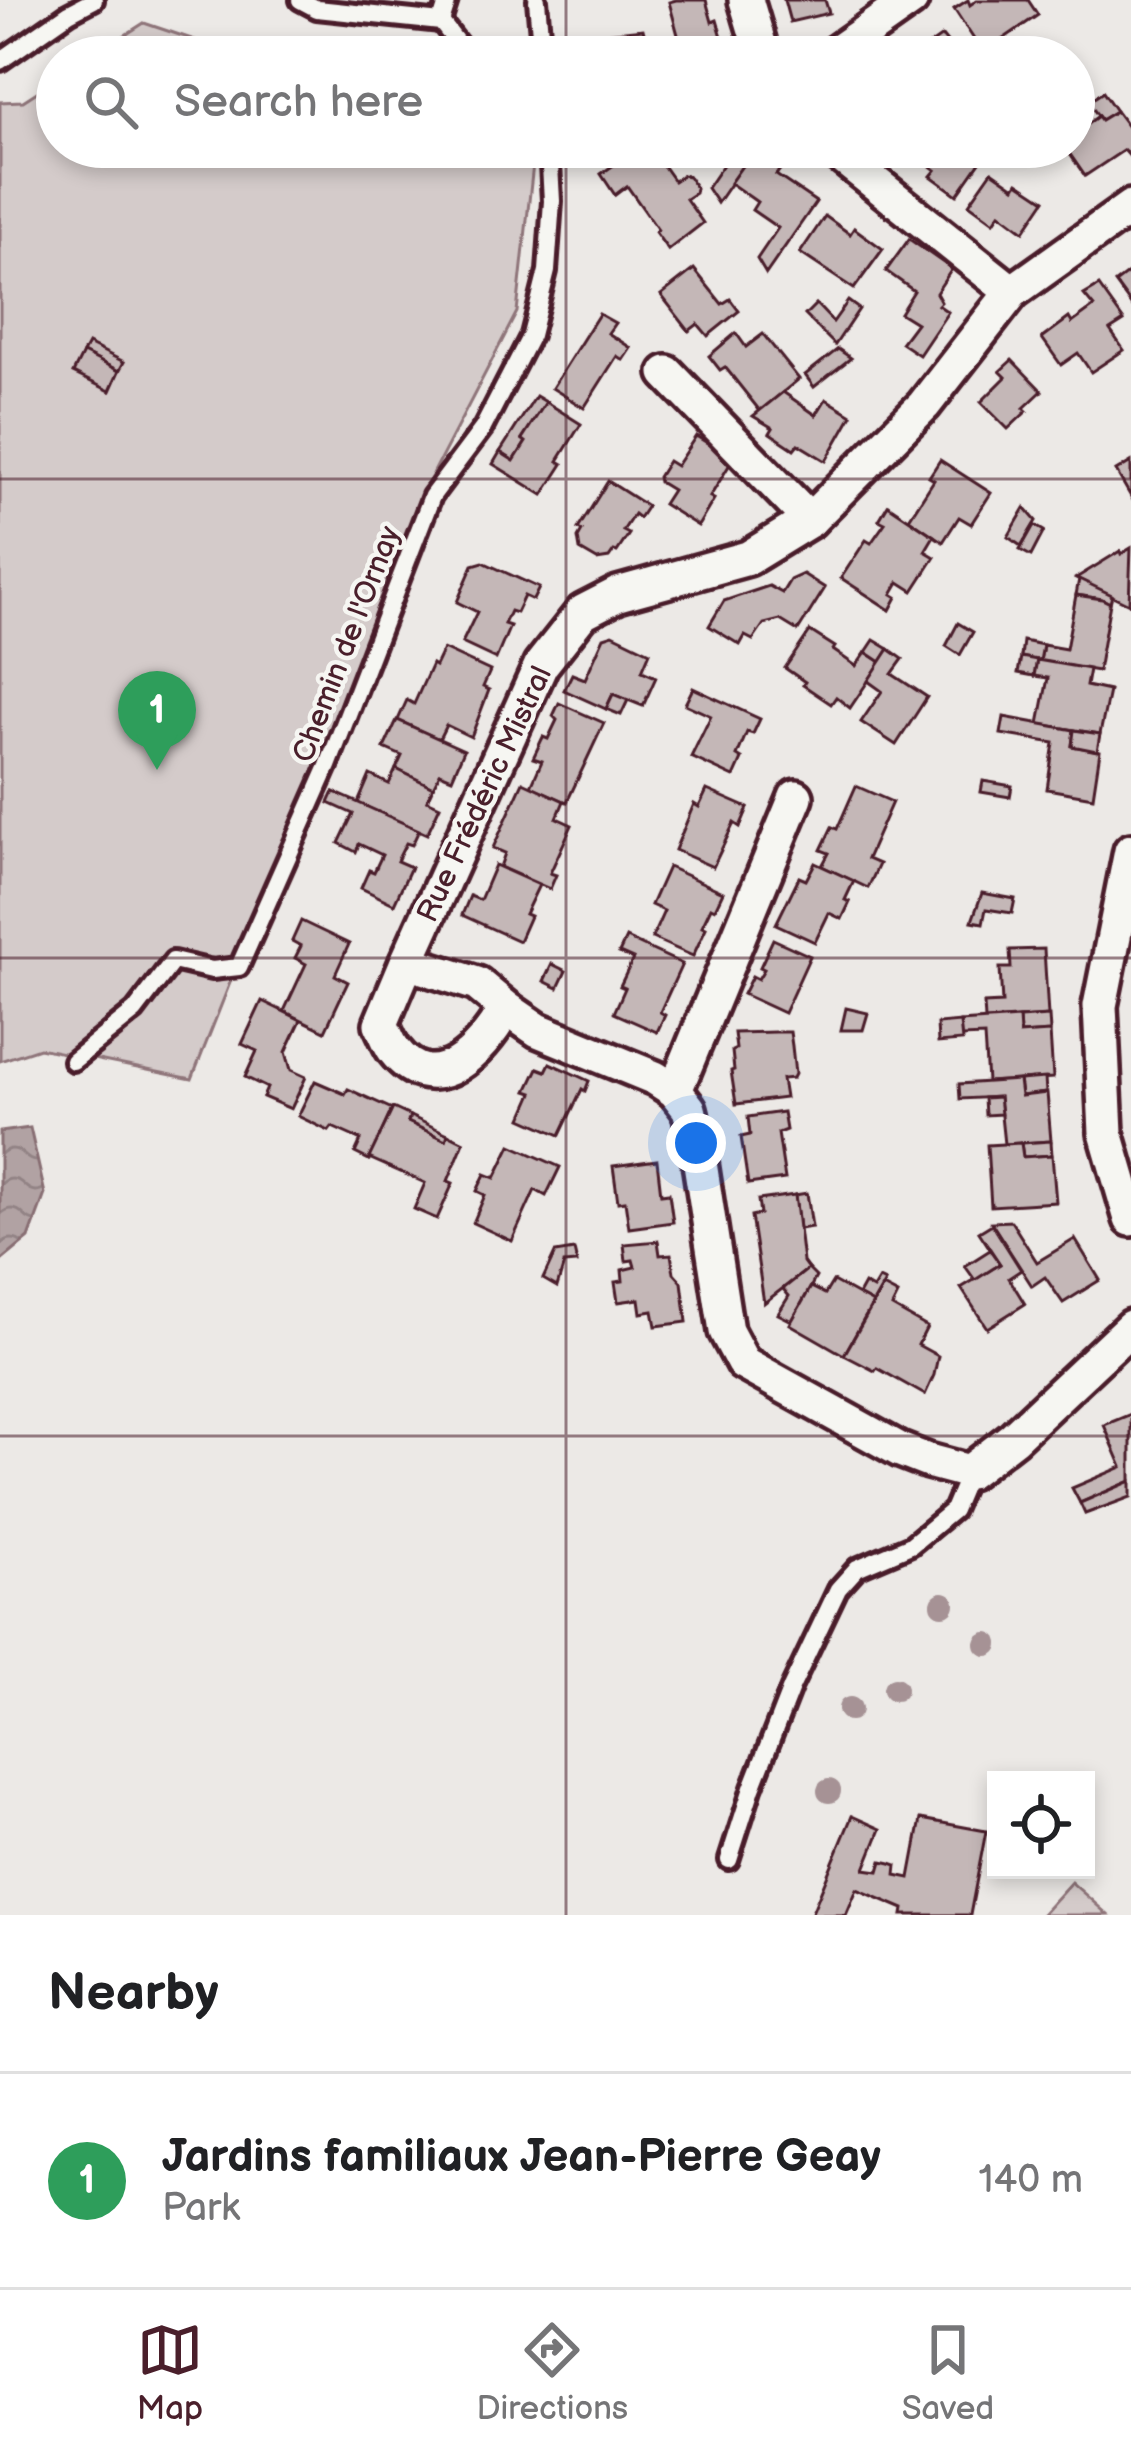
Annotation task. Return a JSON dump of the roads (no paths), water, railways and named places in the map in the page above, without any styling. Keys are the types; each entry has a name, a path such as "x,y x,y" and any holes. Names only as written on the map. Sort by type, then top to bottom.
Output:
{"street":[{"path":"746,0 757,36"},
{"path":"860,36 911,0"},
{"path":"856,168 1012,292"},
{"name":"Rue Frédéric Mistral","path":"407,962 541,665 573,622 618,594 748,558 810,520 924,405 1012,292 1131,207"},
{"path":"667,373 810,520"},
{"path":"675,1091 796,797"},
{"path":"1131,851 1100,1006 1106,1133 1131,1219"},
{"path":"506,1008 493,1031 467,1059 447,1070 420,1070 395,1052 381,1024 407,962 477,984 538,1030 626,1064 675,1091 689,1109 696,1137 726,1331 743,1364 900,1450 969,1472 1013,1438 1131,1327"}],"lane":[{"path":"36,36 94,0"},
{"path":"300,0 317,9 441,22 452,36"},
{"path":"441,22 448,0"},
{"path":"537,0 540,36"},
{"path":"0,61 36,36"},
{"name":"Chemin de l'Ornay","path":"73,1061 135,1011 173,961 212,970 239,967 328,766 432,496 482,428 531,335 548,271 550,168"},
{"path":"729,1860 790,1688 838,1589 857,1568 911,1546 953,1510 969,1472"}],"water":[{"path":"30,1128 45,1194 29,1238 0,1262 0,1132"}],"place":[{"name":"Jardins familiaux Jean-Pierre Geay","path":"157,770"}]}
